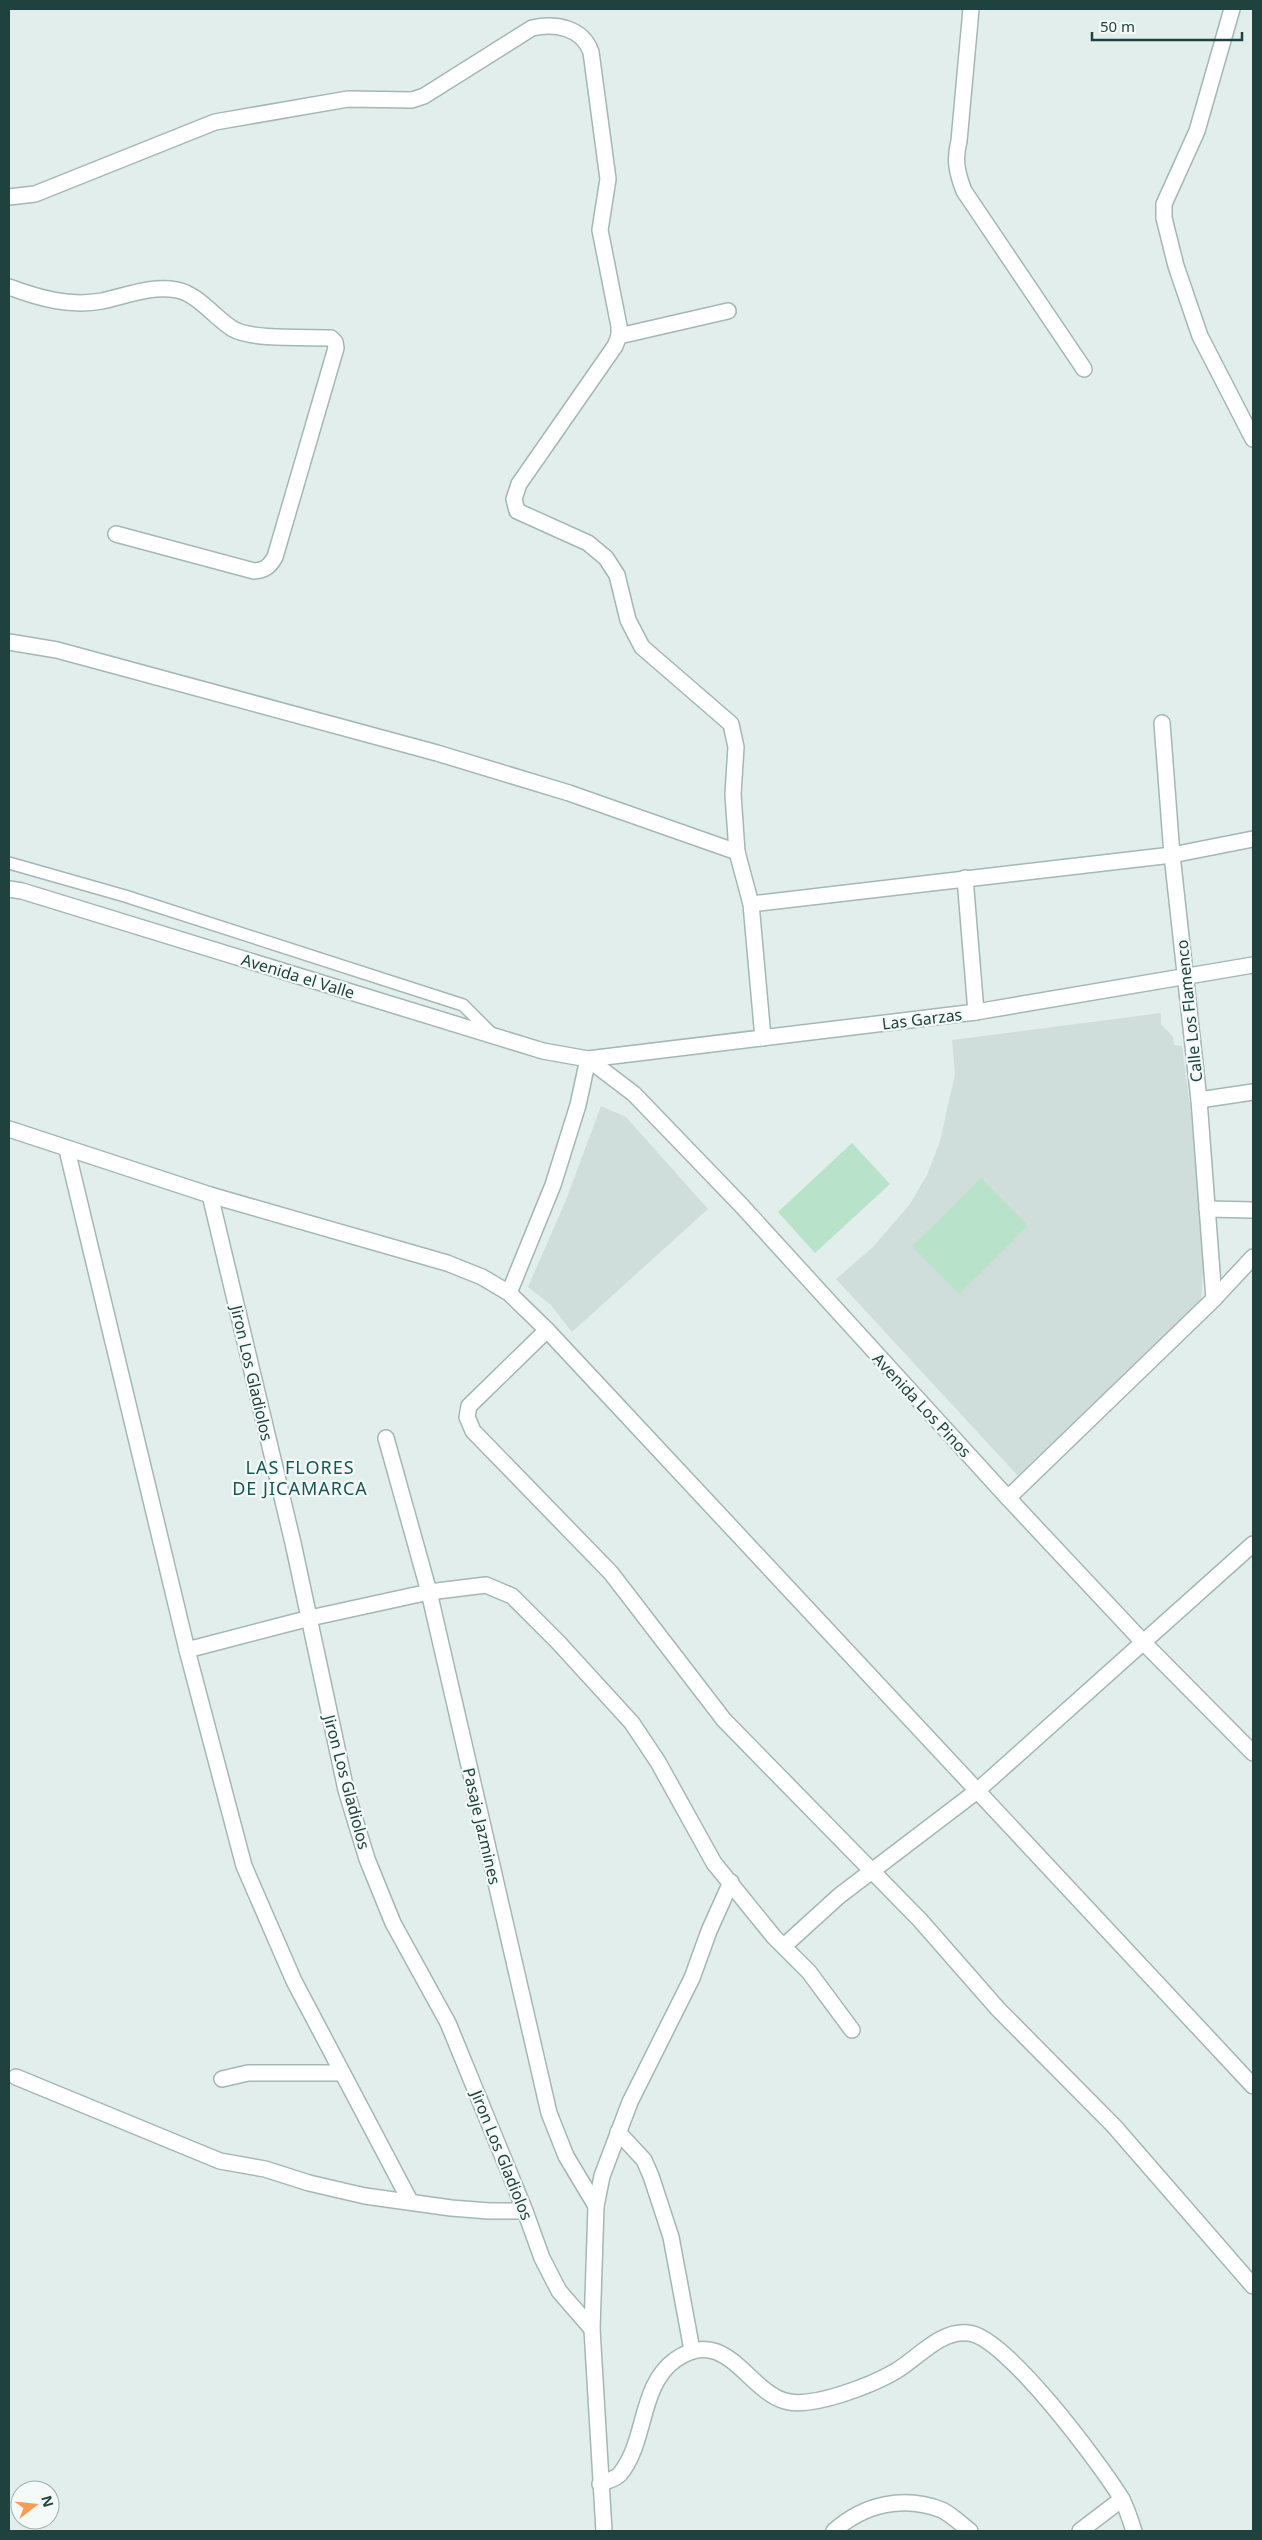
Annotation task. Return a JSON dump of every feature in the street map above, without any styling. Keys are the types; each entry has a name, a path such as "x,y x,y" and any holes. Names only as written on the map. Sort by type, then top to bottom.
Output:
{"street":[{"path":"972,9 959,141 955,156 957,172 964,191 1084,369"},
{"path":"1232,9 1197,131 1164,204 1164,218 1176,266 1200,336 1253,439"},
{"path":"9,197 35,194 215,122 348,99 412,100 424,96 532,28 550,24 567,28 588,42 591,52 608,179 600,230 619,326 619,336 615,346 520,484 514,499 517,512 588,543 606,558 616,575 628,620 642,647 731,724 736,747 733,794 737,852 751,904 763,1038"},
{"path":"9,286 37,298 63,303 100,301 144,290 178,290 211,309 233,329 249,335 331,338 335,342 336,348 275,557 270,565 263,570 254,571 116,534"},
{"path":"619,336 728,311"},
{"path":"9,642 58,650 437,753 569,793 737,852"},
{"name":"Calle Los Flamenco","path":"1162,722 1172,855 1199,1100 1214,1299"},
{"path":"751,904 1172,855 1253,839"},
{"path":"965,878 976,1012"},
{"name":"Avenida el Valle","path":"9,889 22,891 543,1051 588,1059"},
{"name":"Las Garzas","path":"588,1059 976,1012 1253,965"},
{"path":"509,1293 553,1185 578,1105 588,1059"},
{"name":"Avenida Los Pinos","path":"588,1059 634,1094 728,1191 1008,1498 1144,1643 1253,1753"},
{"path":"1199,1100 1253,1092"},
{"path":"9,1129 67,1150 210,1195 447,1263 482,1277 509,1293 548,1330 1253,2086"},
{"path":"67,1150 187,1650 244,1866 294,1982 410,2200"},
{"name":"Jiron Los Gladiolos","path":"210,1195 310,1618 344,1780 367,1859 394,1923 448,2023 525,2211 542,2258 559,2291 592,2329"},
{"path":"1207,1209 1253,1210"},
{"path":"1008,1498 1214,1299 1253,1257"},
{"path":"548,1330 469,1406 467,1417 473,1431 611,1573 724,1720 872,1870 920,1920 998,2009 1114,2126 1253,2286"},
{"name":"Pasaje Jazmines","path":"386,1438 429,1592 549,2113 566,2156 596,2206"},
{"path":"784,1946 872,1870 977,1791 1253,1544"},
{"path":"187,1650 310,1618 429,1592 486,1585 512,1596 558,1642 632,1723 658,1762 714,1863 784,1946 809,1972 852,2030"},
{"path":"604,2531 592,2329 596,2206 602,2176 630,2102 692,1978 709,1931 731,1882"},
{"path":"222,2079 248,2072 342,2073"},
{"path":"16,2077 220,2161 265,2169 309,2183 364,2196 410,2200 461,2209 525,2211"},
{"path":"618,2132 644,2160 651,2176 671,2238 692,2350"},
{"path":"600,2484 620,2475 635,2446 656,2383 674,2360 692,2350 712,2350 730,2358 765,2389 784,2401 812,2402 863,2386 896,2371 946,2337 968,2332 986,2338 1011,2359 1094,2456 1122,2499 1134,2531"},
{"path":"1080,2531 1122,2499"},
{"path":"834,2531 868,2509 906,2501 943,2511 970,2531"}],"lane":[{"path":"9,862 115,893 463,1005 494,1036"}],"shaded area":[{"path":"1161,1013 1161,1024 1173,1037 1174,1045 1182,1046 1211,1264 1203,1273 1201,1303 1018,1476 836,1279 873,1247 910,1204 927,1175 940,1141 955,1074 952,1040"},
{"path":"601,1106 626,1117 708,1209 572,1332 550,1304 528,1287 566,1200"}],"green space":[{"path":"852,1143 890,1184 815,1253 778,1212"},
{"path":"981,1178 1028,1226 959,1294 912,1246"}],"district":[{"name":"LAS FLORES DE JICAMARCA","path":"300,1478"}]}
